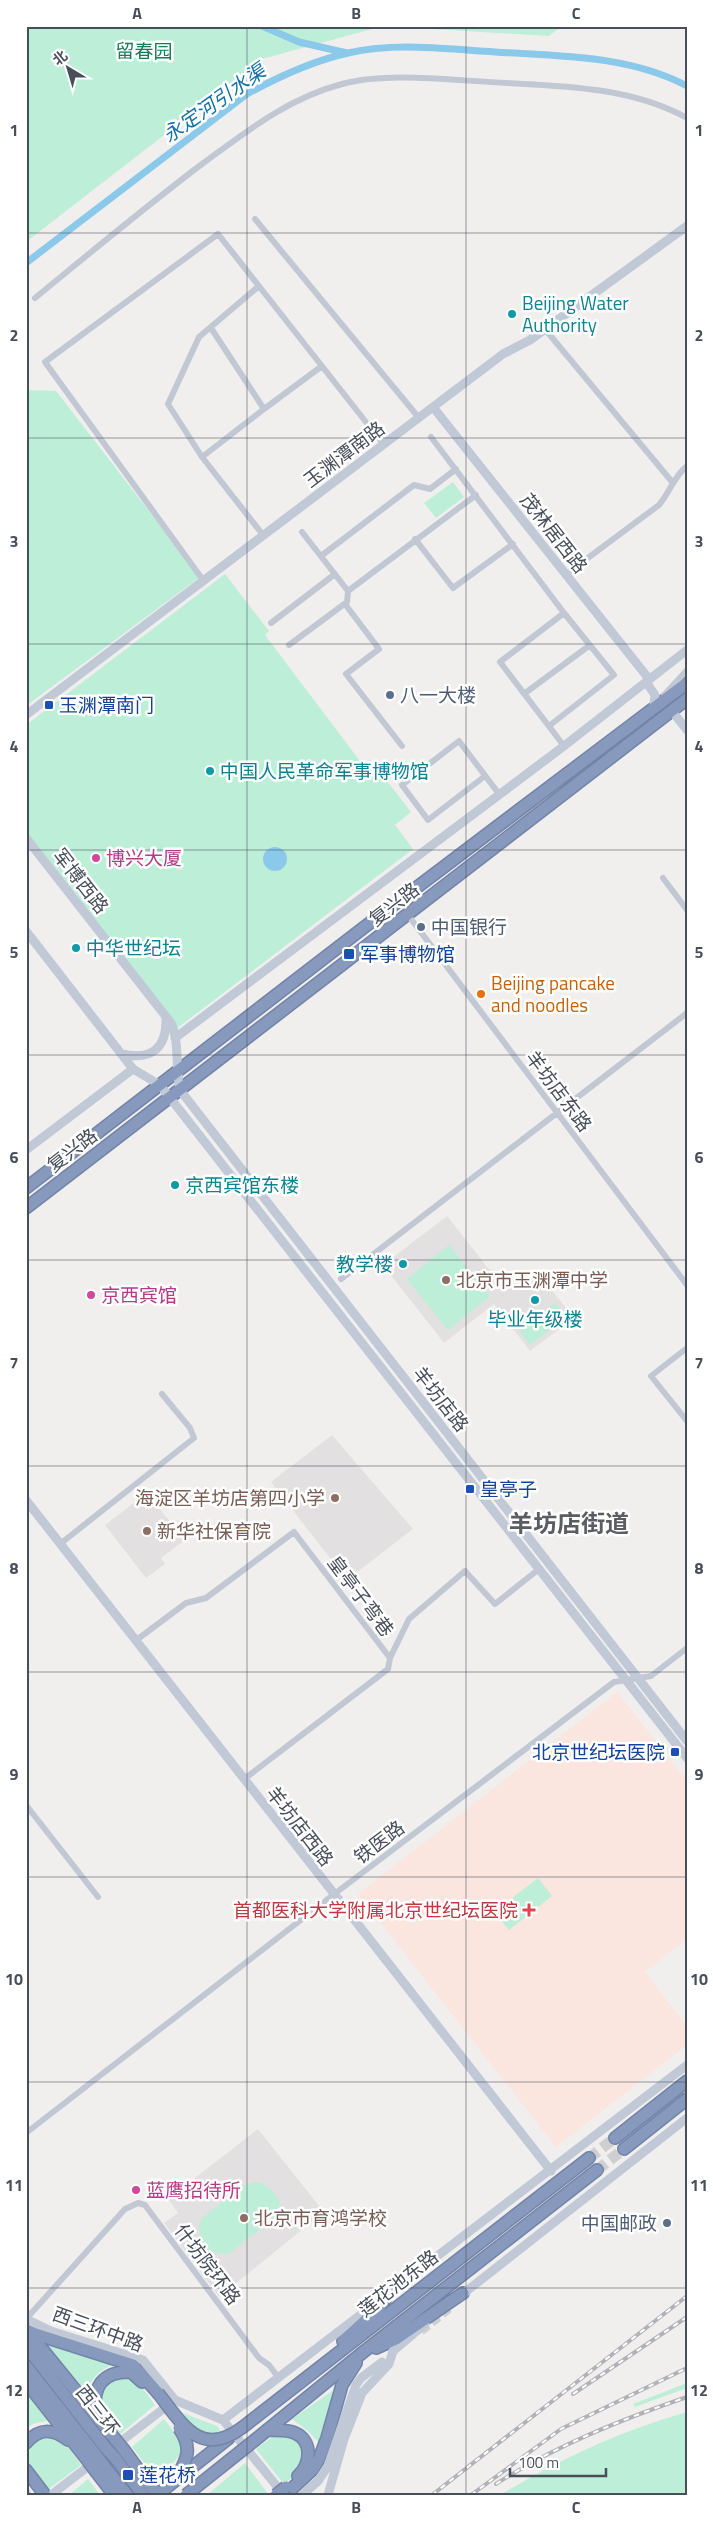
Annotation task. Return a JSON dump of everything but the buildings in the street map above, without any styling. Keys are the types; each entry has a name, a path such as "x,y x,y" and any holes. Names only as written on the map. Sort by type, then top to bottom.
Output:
{"highway":[{"name":"复兴路","path":"26,1188 371,922 687,683"},
{"name":"复兴路","path":"26,1208 682,706"},
{"path":"615,2138 687,2081"},
{"path":"624,2149 687,2099"},
{"name":"莲花池东路","path":"158,2495 334,2355 589,2158"},
{"name":"莲花池东路","path":"186,2495 362,2353 598,2170"},
{"path":"276,2495 286,2492 313,2469 328,2438 342,2385 362,2353 396,2339 463,2293"},
{"path":"334,2355 348,2334 379,2308 387,2296"},
{"path":"28,2332 133,2364 187,2440 186,2460 175,2482"},
{"path":"28,2332 158,2495"},
{"name":"西三环","path":"26,2346 143,2495"},
{"name":"西三环","path":"26,2366 92,2458"},
{"path":"96,2416 94,2401 96,2388 106,2377 118,2372 131,2372 156,2395 192,2434 210,2440 229,2438"},
{"path":"26,2382 76,2445"},
{"path":"26,2443 33,2436 46,2430 60,2433 92,2458 101,2470 114,2495"},
{"path":"267,2430 296,2433 308,2447 307,2464 286,2492"},
{"path":"26,2470 43,2494"},
{"name":"西三环","path":"101,2470 128,2495"},
{"path":"26,2478 43,2494"}],"street":[{"path":"34,298 131,218 262,120 302,97 342,84 389,78 546,85 603,90 645,101 687,118"},
{"path":"255,219 419,418"},
{"name":"玉渊潭南路","path":"26,715 502,354 544,328 687,226"},
{"path":"203,580 45,362 218,234 384,445"},
{"path":"259,286 199,338 168,404 202,457 262,535"},
{"path":"210,328 264,409"},
{"path":"544,328 673,483"},
{"path":"202,457 322,366"},
{"name":"茂林居西路","path":"433,408 647,680 655,695 654,704"},
{"path":"431,436 564,613 614,675 549,726"},
{"path":"565,574 659,505 678,473 687,466"},
{"path":"321,556 414,486 430,489 456,470"},
{"path":"348,591 476,495"},
{"path":"289,645 347,602 348,591 302,532"},
{"path":"415,539 453,588 513,544"},
{"path":"271,623 335,574"},
{"path":"345,604 379,649 346,674 402,746"},
{"path":"564,613 500,662 564,746"},
{"path":"524,694 590,645"},
{"name":"复兴路","path":"175,1038 564,746 687,650"},
{"path":"632,726 687,670"},
{"path":"669,697 687,678"},
{"path":"682,706 685,724"},
{"path":"485,776 428,820 402,785 459,741 500,794"},
{"name":"军博西路","path":"26,838 166,1016 175,1038 176,1073"},
{"path":"663,878 687,910"},
{"name":"羊坊店东路","path":"408,914 687,1285"},
{"path":"26,931 133,1069 160,1085"},
{"path":"341,1279 687,1013"},
{"path":"122,1054 141,1057 158,1048 166,1031 166,1016"},
{"name":"复兴路","path":"26,1150 133,1069"},
{"name":"羊坊店路","path":"176,1073 180,1090 687,1741"},
{"name":"羊坊店路","path":"160,1085 687,1758"},
{"path":"687,1348 651,1376 687,1422"},
{"path":"60,1544 194,1438 190,1428 162,1394"},
{"name":"羊坊店西路","path":"26,1500 333,1895 551,2171"},
{"name":"皇亭子弯巷","path":"135,1641 186,1603 206,1598 294,1532 390,1658 409,1620 465,1571 496,1604 539,1569"},
{"name":"铁医路","path":"26,2133 333,1895 614,1682 651,1676 687,1648"},
{"path":"244,1780 388,1669 390,1658"},
{"path":"26,1805 98,1897"},
{"name":"莲花池东路","path":"223,2420 368,2308 387,2296 551,2171 687,2065"},
{"path":"302,2495 318,2481 328,2466 362,2393 389,2364 393,2351 463,2293 687,2118"},
{"name":"什坊院环路","path":"26,2319 125,2210 138,2203 145,2205 259,2358 269,2365 278,2377"},
{"name":"西三环中路","path":"26,2319 51,2331 143,2360 175,2400 223,2420 286,2492"},
{"path":"328,2495 341,2437 356,2385 361,2378 382,2362"},
{"path":"43,2494 175,2400"}],"shaded area":[{"name":"北京市玉渊潭中学","path":"447,1216 506,1291 535,1269 574,1318 530,1351 494,1304 444,1343 383,1265"},
{"name":"海淀区羊坊店第四小学","path":"332,1435 413,1529 347,1580 271,1482"},
{"name":"新华社保育院","path":"147,1493 171,1523 176,1520 189,1537 161,1558 165,1564 146,1578 105,1525"},
{"name":"首都医科大学附属北京世纪坛医院","path":"617,1692 687,1781 687,1939 645,1972 687,2026 687,2045 556,2147 358,1894"},
{"name":"北京市育鸿学校","path":"258,2129 324,2212 219,2297 164,2223 178,2213 168,2199"}],"green space":[{"name":"留春园","path":"26,26 383,26 262,59 26,242"},
{"path":"383,26 562,26 549,36"},
{"path":"26,390 56,391 200,577 26,706"},
{"path":"453,482 464,497 436,518 424,503"},
{"name":"中国人民革命军事博物馆","path":"225,574 269,631 265,635 366,769 374,764 411,812 395,825 413,849 176,1029 26,833 26,725"},
{"path":"449,1245 490,1296 448,1330 407,1279"},
{"path":"555,1303 567,1317 530,1345 519,1331"},
{"path":"538,1878 552,1896 509,1930 494,1912"},
{"path":"253,2182 262,2183 275,2194 280,2202 277,2214 231,2252 225,2254 212,2252 201,2241 199,2227 201,2219 241,2187"},
{"path":"44,2343 116,2364 96,2376 90,2385 87,2396"},
{"path":"118,2376 135,2378 155,2405 119,2435 107,2419 100,2404 103,2390 108,2383"},
{"path":"687,2383 687,2388 635,2407 633,2404"},
{"path":"26,2390 50,2420 33,2424 26,2429"},
{"path":"332,2391 335,2395 322,2442 319,2443 309,2432 292,2419"},
{"path":"178,2411 217,2426 221,2431 209,2435 198,2434"},
{"path":"687,2412 687,2495 500,2495 591,2447 638,2428"},
{"path":"164,2419 178,2438 180,2451 173,2463 155,2477 132,2447"},
{"path":"42,2434 63,2440 81,2465 46,2491 26,2465 29,2446"},
{"path":"275,2435 287,2436 295,2440 302,2447 306,2457 294,2476 284,2484 256,2449"},
{"path":"245,2463 269,2495 207,2495"},
{"path":"88,2479 100,2495 69,2495"}],"water":[{"path":"275,847 284,850 287,859 284,868 275,871 266,868 263,859 266,850"}],"waterway":[{"path":"262,26 299,42 347,53"},
{"name":"永定河引水渠","path":"26,263 247,94 296,70 335,56 366,50 402,47 568,56 641,68 687,86"}],"tunnel":[{"path":"589,2158 615,2138"},
{"path":"597,2170 624,2149"},
{"path":"421,2331 452,2306"}],"railway":[{"path":"432,2495 687,2296"},
{"path":"573,2394 687,2317"},
{"path":"471,2495 561,2429 687,2368"},
{"path":"496,2484 518,2470 588,2435 687,2397"}],"place":[{"name":"Beijing Water Authority","path":"512,314"},
{"name":"八一大楼","path":"390,695"},
{"name":"玉渊潭南门","path":"49,705"},
{"name":"中国人民革命军事博物馆","path":"210,771"},
{"name":"博兴大厦","path":"96,858"},
{"name":"中国银行","path":"421,927"},
{"name":"中华世纪坛","path":"76,948"},
{"name":"军事博物馆","path":"349,954"},
{"name":"Beijing pancake and noodles","path":"481,994"},
{"name":"京西宾馆东楼","path":"175,1185"},
{"name":"教学楼","path":"403,1264"},
{"name":"北京市玉渊潭中学","path":"446,1280"},
{"name":"京西宾馆","path":"91,1295"},
{"name":"毕业年级楼","path":"535,1300"},
{"name":"皇亭子","path":"470,1489"},
{"name":"海淀区羊坊店第四小学","path":"335,1498"},
{"name":"新华社保育院","path":"147,1531"},
{"name":"北京世纪坛医院","path":"675,1752"},
{"name":"首都医科大学附属北京世纪坛医院","path":"529,1910"},
{"name":"蓝鹰招待所","path":"136,2190"},
{"name":"北京市育鸿学校","path":"244,2218"},
{"name":"中国邮政","path":"667,2223"},
{"name":"莲花桥","path":"128,2475"}],"district":[{"name":"羊坊店街道","path":"569,1524"}]}
